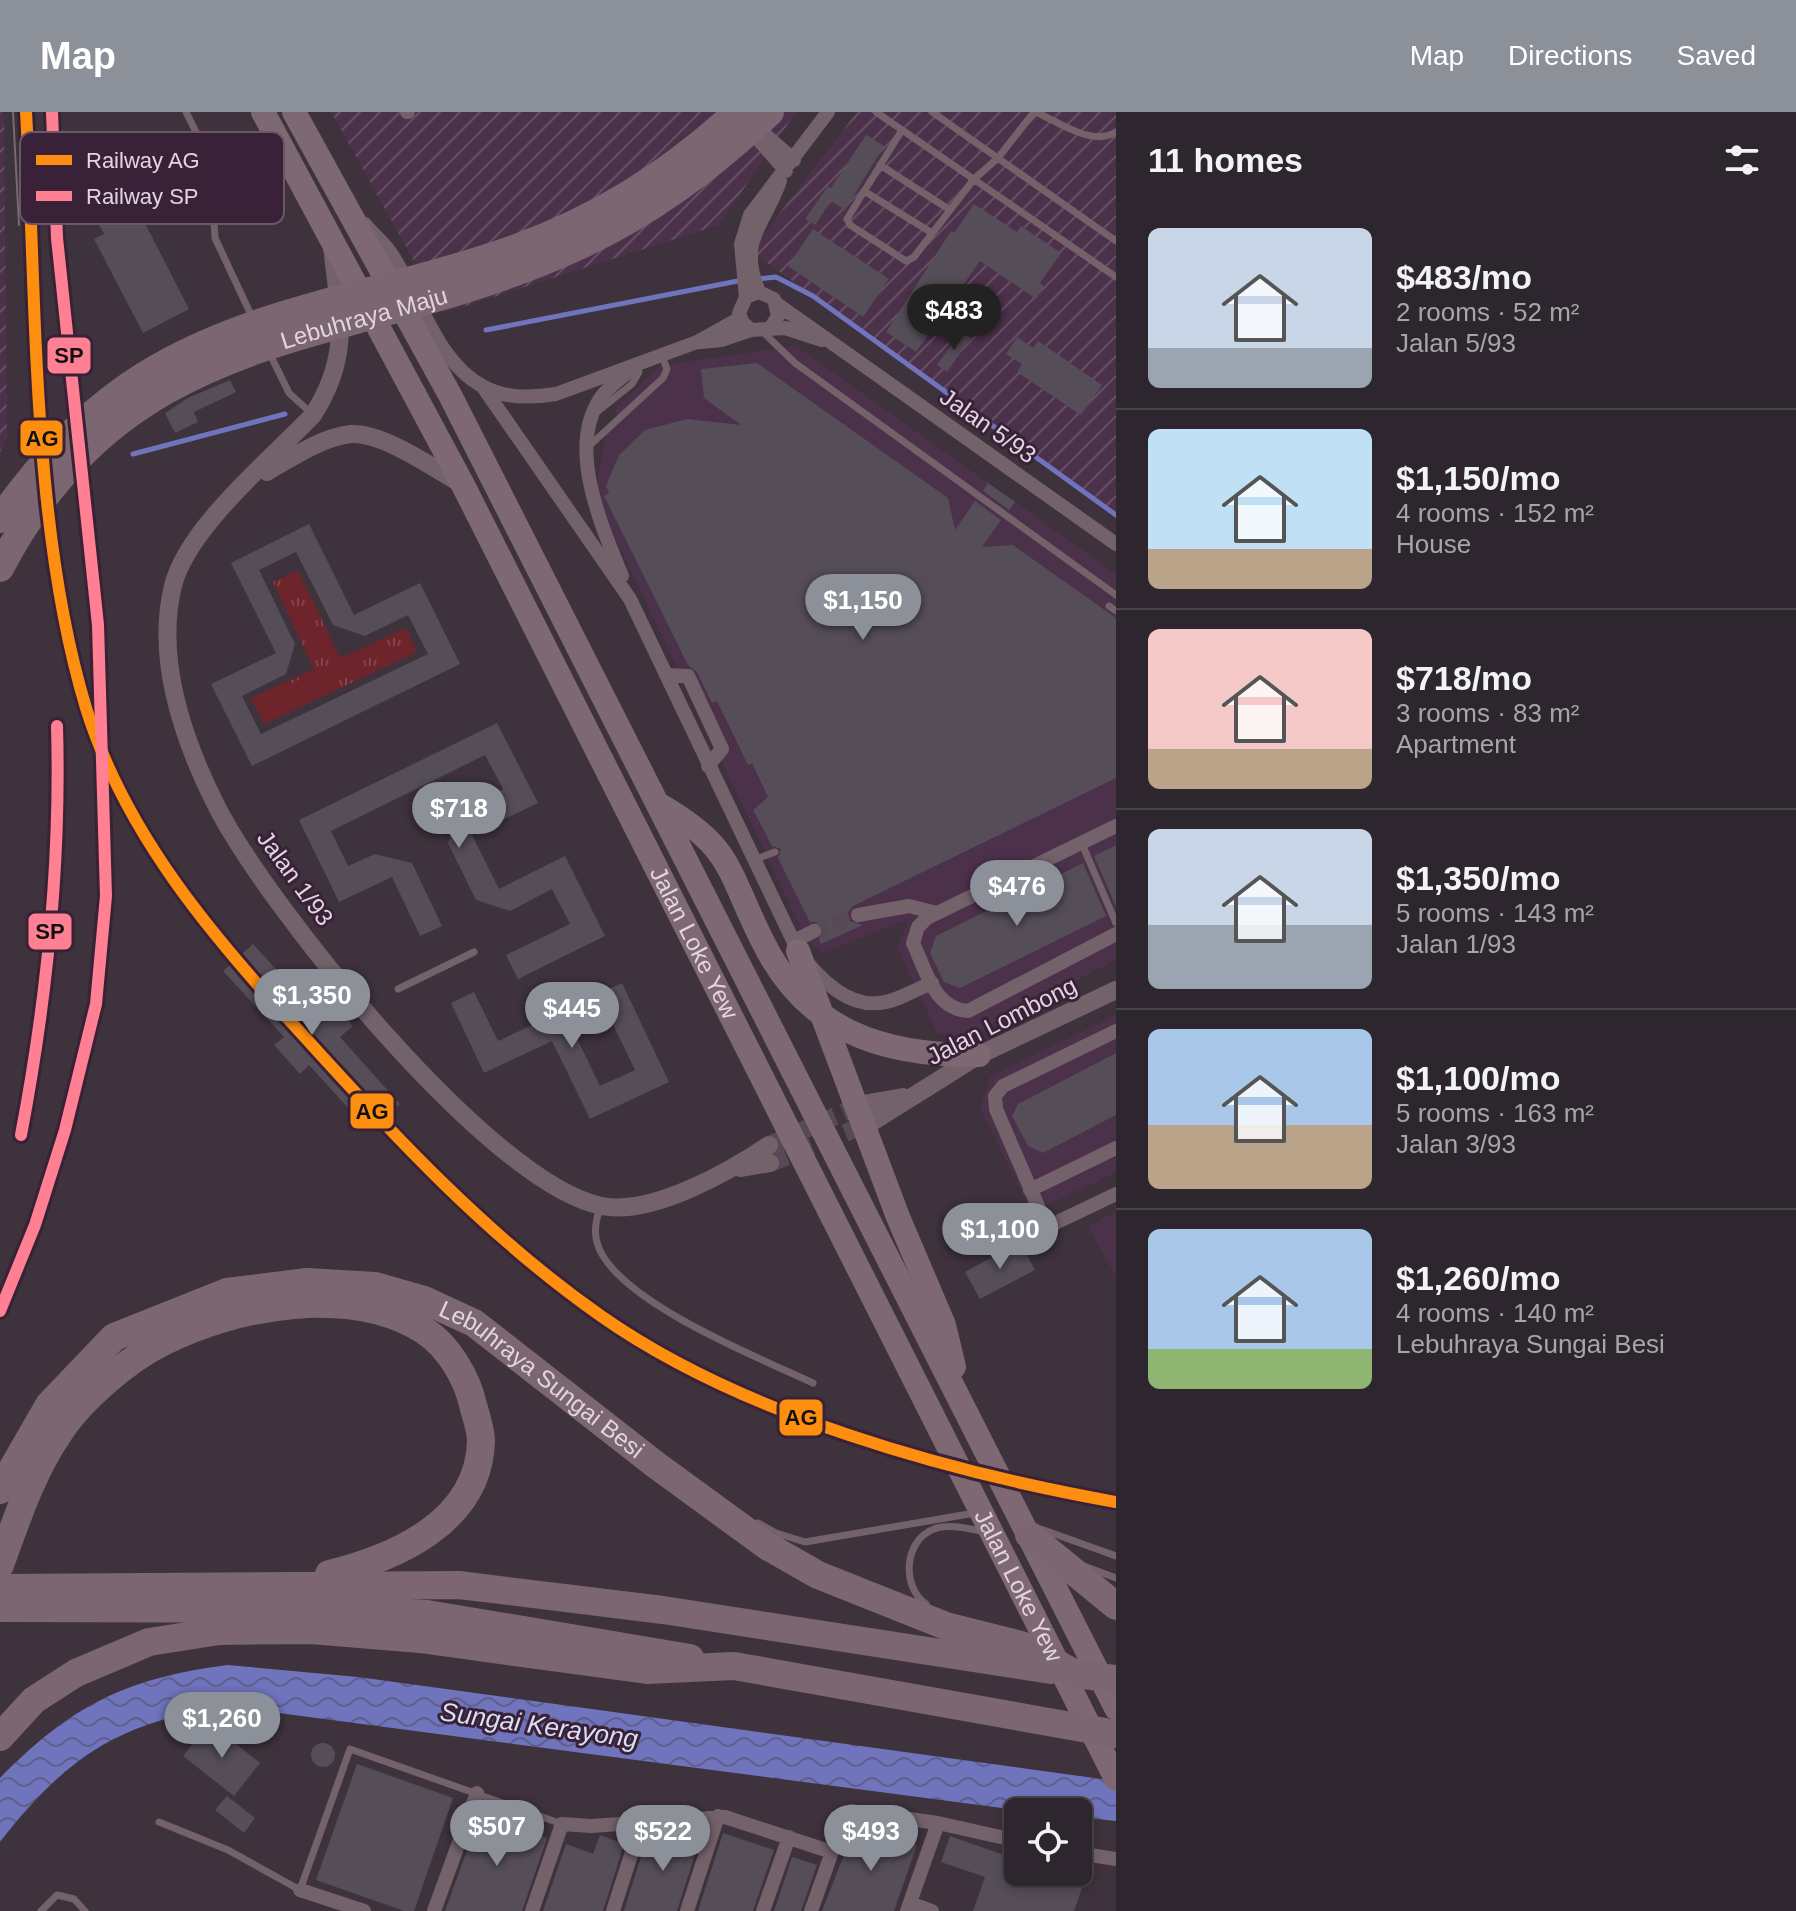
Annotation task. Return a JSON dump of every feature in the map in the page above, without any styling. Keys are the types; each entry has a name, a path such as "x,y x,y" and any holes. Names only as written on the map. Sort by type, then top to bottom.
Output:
{"highway":[{"name":"Jalan Loke Yew","path":"263,112 274,132"},
{"name":"Jalan Loke Yew","path":"294,112 457,409 658,804 963,1405 1018,1538 1116,1708"},
{"name":"Lebuhraya Maju","path":"0,519 62,441 102,406 169,361 238,331 511,250 564,228 620,202 747,113"},
{"name":"Lebuhraya Maju","path":"0,568 52,484 86,447 126,413 161,391 249,352 501,276 570,250 660,203 721,158 747,113"},
{"name":"Jalan Loke Yew","path":"284,151 463,485 1116,1779"},
{"path":"658,804 696,826 723,853 782,977 818,1014 844,1030 903,1051 931,1056 979,1055"},
{"path":"796,946 898,1217 944,1325 963,1405"},
{"name":"Lebuhraya Sungai Besi","path":"0,1490 49,1405 114,1337 227,1292 307,1282 375,1286 424,1300 474,1323 656,1465 767,1546 818,1575 946,1626 1021,1645 1076,1674 1116,1679"},
{"path":"0,1565 21,1507 59,1432 115,1374 161,1342 214,1320 277,1308 339,1305 388,1314 426,1332 455,1362 470,1390 481,1440 472,1479 452,1512 421,1539 374,1563 286,1585"},
{"path":"1018,1538 1116,1606"},
{"path":"0,1608 286,1585 459,1585 663,1610 1076,1674"},
{"path":"0,1588 110,1598 427,1614 1116,1734"},
{"path":"0,1737 34,1700 76,1673 149,1642 219,1631 311,1630 420,1639 647,1670 734,1666"}],"street":[{"path":"751,289 769,295 777,304 778,316 761,330 740,318 740,307 751,289 741,244 750,215 771,193 828,112"},
{"path":"747,113 787,170"},
{"name":"Jalan 5/93","path":"341,197 390,252 456,366 483,387 532,398 556,394 697,342 740,318"},
{"name":"Jalan 1/93","path":"331,239 342,337 337,370 313,415 241,488 193,544 173,582 167,615 170,665 181,722 217,806 267,884 320,954 449,1104 501,1150 577,1198 601,1206 622,1208 652,1201 770,1154"},
{"name":"Jalan 5/93","path":"777,304 1116,544"},
{"name":"Jalan 5/93","path":"697,342 721,340 761,330 802,332 834,345"},
{"name":"Jalan 5/93","path":"630,599 599,518 590,483 588,447 592,417 598,401 648,359"},
{"path":"483,387 630,599 796,946 829,984 850,998 879,1004 932,983"},
{"name":"Jalan 1/93","path":"241,488 329,439 353,434 377,439 463,485"},
{"path":"1116,826 937,913 918,927 913,943 943,1003 953,1010 968,1011 1116,934"},
{"path":"858,915 909,906 937,913"},
{"path":"796,946 814,931"},
{"name":"Jalan Lombong","path":"872,1122 979,1055 1116,990"},
{"path":"1116,1031 1003,1086 995,1096 996,1109 1047,1227 1116,1194"},
{"name":"Jalan Lombong","path":"863,1104 911,1095"},
{"path":"1030,1190 1116,1148"},
{"path":"434,1911 477,1793"},
{"path":"811,1911 832,1852 851,1811 938,1823 1004,1838"},
{"path":"532,1911 562,1824 591,1826 718,1816 832,1852"},
{"path":"687,1911 718,1816"},
{"path":"613,1911 642,1821"},
{"path":"932,1911 909,1907 938,1823"},
{"path":"763,1911 789,1837"},
{"path":"1092,1855 1116,1859"},
{"path":"300,1890 364,1911"}],"lane":[{"path":"186,112 196,132"},
{"path":"876,112 1116,277"},
{"path":"932,112 1116,241"},
{"path":"902,130 847,219 850,225 906,261 914,257 974,179 998,158 1035,112 1088,135 1106,138 1116,132"},
{"path":"880,165 950,210"},
{"path":"864,191 932,233"},
{"path":"214,224 215,238 289,393 313,415"},
{"path":"761,330 795,363 1116,595"},
{"path":"588,447 663,378 667,369 648,359"},
{"path":"1081,842 1116,923"},
{"path":"754,860 775,852"},
{"path":"398,989 474,952"},
{"path":"601,1206 594,1235 603,1256 627,1282 664,1308 734,1346 813,1383"},
{"path":"656,1465 741,1514"},
{"path":"753,1520 776,1533 805,1542 933,1517 977,1513 991,1516"},
{"path":"1005,1520 1116,1556"},
{"path":"936,1609 922,1602 908,1576 915,1546 933,1529 953,1527 1018,1538 1116,1578"},
{"path":"964,1621 1021,1645"},
{"path":"159,1822 228,1850 300,1890 350,1749 562,1824"},
{"path":"41,1911 57,1895 74,1899 85,1911"}],"shaded area":[{"path":"0,112 4,112 7,438 0,453"},
{"path":"331,112 796,112 719,225 443,313"},
{"path":"857,112 1116,112 1116,517 751,251"},
{"path":"796,346 1116,574 1116,960 966,1038 937,1033 897,947 909,919 823,953 807,941 603,512 597,482 604,443 617,407 661,365"},
{"path":"1116,1015 1116,1173 1032,1212 980,1109 990,1077"},
{"path":"1116,1212 1116,1277 1088,1226"}],"green space":[{"path":"298,570 340,658 406,628 417,652 264,724 251,698 314,669 273,582"},
{"path":"310,675 319,694 270,717 261,698"}],"water":[{"name":"Sungai Kerayong","path":"228,1665 358,1677 1116,1781 1116,1821 1092,1818 1092,1798 1004,1798 1002,1808 240,1708 165,1720 133,1730 104,1745 50,1785 0,1842 0,1778 26,1753 52,1731 103,1699 130,1687"}],"building":[{"path":"866,135 884,146 845,210 831,201 815,225 805,219 828,186 831,188"},
{"path":"974,204 1017,232 1021,226 1061,253 1040,283 1044,286 1036,299 980,261 916,352 886,332 951,231 954,233"},
{"path":"99,224 145,224 189,309 143,333 94,239 104,234"},
{"path":"813,229 889,279 863,317 788,266"},
{"path":"961,331 971,338 947,372 937,365"},
{"path":"1017,337 1033,348 1038,341 1102,385 1081,415 1017,372 1022,364 1006,354"},
{"path":"757,363 948,498 955,530 975,501 1001,520 982,547 1013,545 1116,618 1116,778 853,906 848,912 850,921 863,925 821,944 819,940 823,927 819,922 810,922 778,858 781,849 772,846 753,810 768,797 752,763 748,765 717,701 712,703 697,672 688,665 604,496 609,493 606,486 619,455 645,430 687,419 741,425 704,398 701,369"},
{"path":"230,380 236,392 194,412 198,422 175,433 165,413 188,398"},
{"path":"988,483 1015,502 1009,510 983,491"},
{"path":"309,524 354,615 420,583 460,664 252,766 211,684 276,653 231,563","holes":["296,552 333,625 365,636 408,615 428,654 261,734 242,696 286,674 295,644 259,570"]},
{"path":"497,723 538,803 472,835 499,889 565,856 605,936 518,979 506,955 570,924 552,889 510,911 476,900 448,843 459,811 503,789 485,755 331,831 348,866 375,854 412,863 442,926 420,936 392,877 339,902 299,820"},
{"path":"1116,845 1116,907 1094,856"},
{"path":"1083,863 1106,916 960,988 944,982 930,953 936,936"},
{"path":"253,944 312,1009 326,997 353,1026 340,1037 400,1104 369,1131 309,1065 300,1074 274,1045 284,1037 223,971"},
{"path":"622,983 669,1082 590,1119 552,1041 484,1073 451,1003 474,992 498,1041 543,1020 573,1030 600,1086 635,1070 598,994"},
{"path":"1116,1053 1116,1115 1043,1153 1028,1146 1012,1116 1018,1104"},
{"path":"1020,1242 1035,1270 980,1299 965,1272"},
{"path":"209,1723 260,1763 234,1796 183,1756"},
{"path":"323,1743 332,1746 335,1755 332,1764 323,1767 314,1764 311,1755 314,1746"},
{"path":"357,1764 453,1798 414,1911 404,1911 316,1880"},
{"path":"227,1796 255,1818 244,1833 215,1810"},
{"path":"481,1812 547,1838 522,1911 445,1911"},
{"path":"856,1824 917,1845 894,1911 822,1911"},
{"path":"678,1830 701,1835 677,1911 624,1911 648,1834 674,1842"},
{"path":"723,1833 774,1850 753,1911 698,1911"},
{"path":"600,1835 624,1844 603,1911 543,1911 566,1844 593,1854"},
{"path":"950,1836 1004,1855 1004,1886 1083,1886 1074,1911 973,1911 985,1877 941,1862"},
{"path":"792,1857 817,1865 801,1911 774,1911"}],"waterway":[{"path":"756,279 776,277 813,296 1116,515"},
{"path":"486,330 743,280"},
{"path":"133,454 285,414"}],"tunnel":[{"path":"814,931 858,915"},
{"path":"769,1145 863,1104"},
{"path":"770,1163 872,1122"}],"tram line":[{"path":"13,112 19,225"}],"rail line":[{"name":"AG","path":"26,112 27,132"},
{"name":"SP","path":"52,112 53,132"},
{"name":"AG","path":"30,224 46,490 68,638 86,708 103,754 148,841 175,882 268,997 407,1147 481,1219 559,1285 657,1351 717,1383 848,1435 984,1474 1116,1502"},
{"name":"SP","path":"0,1311 35,1225 65,1130 96,1004 106,896 98,625 56,224"},
{"name":"SP","path":"21,1135 38,1033 50,931 57,829 57,726"}]}
